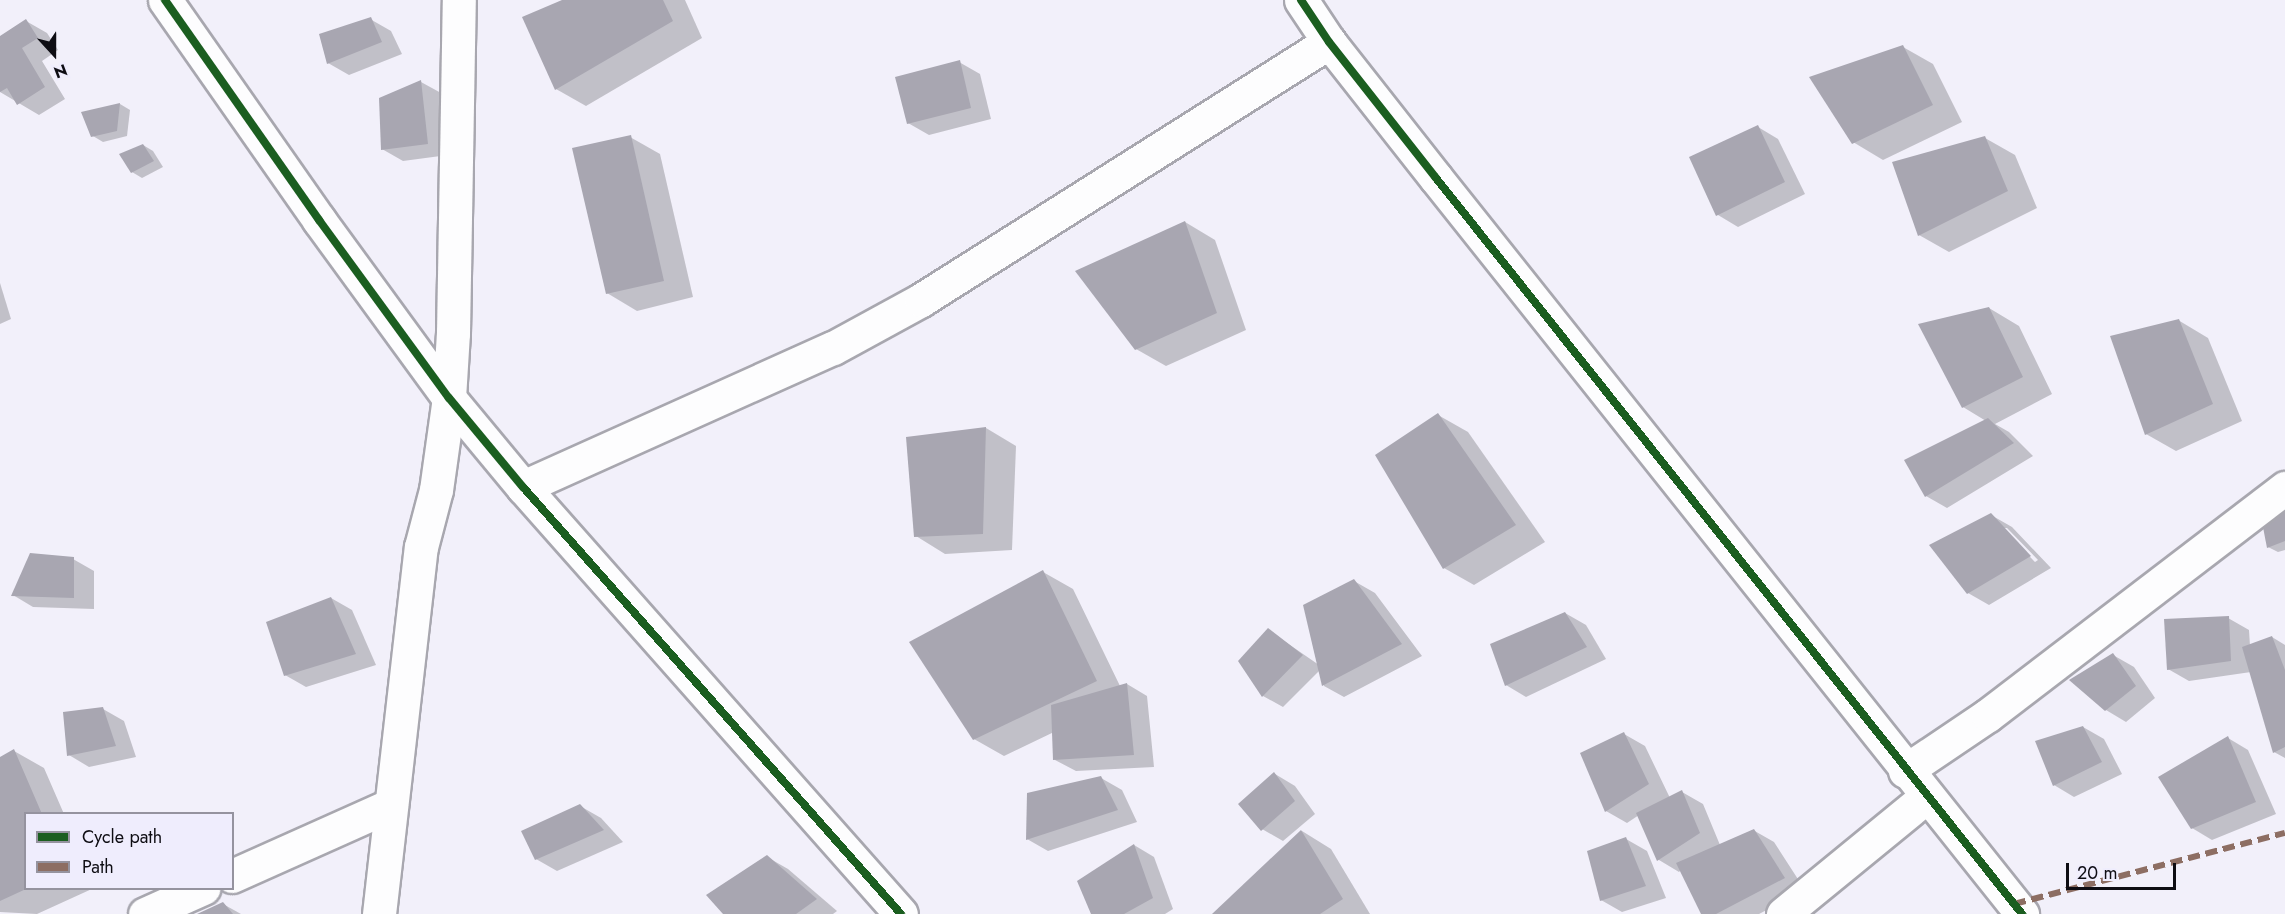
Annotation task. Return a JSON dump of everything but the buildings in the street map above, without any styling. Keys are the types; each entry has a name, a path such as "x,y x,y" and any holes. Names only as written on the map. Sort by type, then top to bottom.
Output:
{"street":[{"path":"165,0 319,220 448,398 523,487 901,914"},
{"path":"379,914 421,547 436,490 448,398 453,333 459,0"},
{"path":"1300,0 1329,42 1905,771 2022,914"},
{"path":"523,487 833,348 912,305 1329,42"},
{"path":"1905,771 1988,714 2285,488"},
{"path":"1783,914 1926,797"},
{"path":"234,875 391,805"},
{"path":"146,914 199,890"}],"marked path":[{"path":"2014,904 2285,833"}],"cycle path":[{"path":"165,0 319,220 449,398 523,487 901,914"},
{"path":"1301,0 1329,42 1436,178 2022,914"}]}
